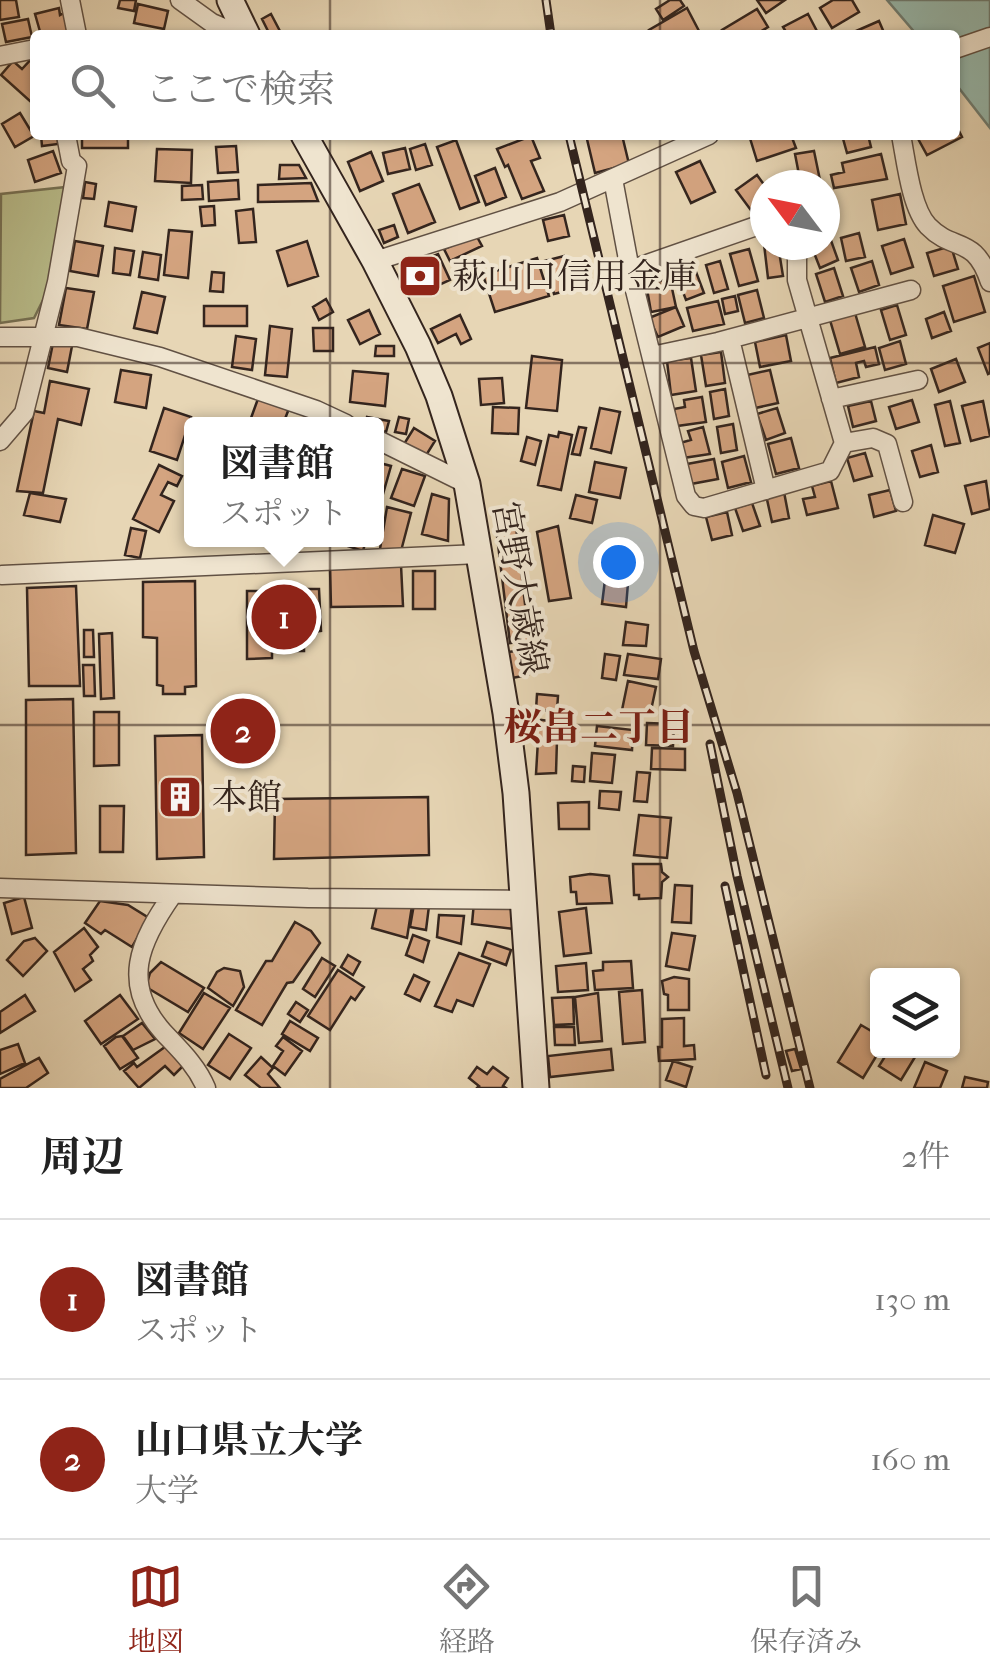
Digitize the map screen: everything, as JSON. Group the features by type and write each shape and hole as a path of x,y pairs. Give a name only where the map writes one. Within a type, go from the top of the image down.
{"main road":[{"path":"230,0 242,30"},
{"name":"宮野大歳線","path":"307,140 418,346 439,396 467,484 506,713 525,900 536,1088"}],"street":[{"path":"70,0 76,30"},
{"path":"180,0 212,23 231,30"},
{"path":"960,47 990,37"},
{"path":"0,56 30,50"},
{"path":"0,441 24,412 44,335 76,183 77,166 71,161 67,140"},
{"path":"375,261 560,202 698,140"},
{"path":"901,140 920,212 928,226 983,260 990,282"},
{"path":"613,178 630,270 686,496 694,506 704,508 830,471 844,444 796,280 797,260"},
{"path":"630,270 750,227"},
{"path":"652,356 911,290"},
{"path":"0,337 78,337 160,357 331,417"},
{"path":"730,338 766,490"},
{"path":"831,400 918,380"},
{"path":"844,444 873,438 887,444 903,502"},
{"path":"384,443 467,484"},
{"path":"2,575 479,554"},
{"path":"0,888 525,900"},
{"path":"173,894 154,920 140,953 137,983 142,1006 200,1073 206,1088"}],"green space":[{"path":"66,187 48,290 34,318 0,323 1,194"}],"water":[{"path":"887,0 990,0 990,128 960,89 960,30 913,30"}],"building":[{"path":"0,0 16,0 19,17 0,20"},
{"path":"120,0 136,0 134,11 118,8"},
{"path":"670,0 680,0 684,6 663,20 656,9"},
{"path":"757,0 785,0 766,13"},
{"path":"833,0 852,0 859,12 832,28 820,8"},
{"path":"138,4 168,11 164,29 134,23"},
{"path":"59,8 69,30 40,30 35,14"},
{"path":"687,8 698,30 649,30"},
{"path":"757,9 768,27 763,30 722,30"},
{"path":"271,14 279,30 268,30 262,19"},
{"path":"808,14 816,30 785,30 783,27"},
{"path":"28,19 30,37 6,42 2,24"},
{"path":"879,21 883,30 858,30"},
{"path":"30,60 30,101 1,75 13,61 22,69"},
{"path":"20,113 30,129 30,138 15,147 2,124"},
{"path":"41,140 58,140 58,144 42,146"},
{"path":"82,140 128,140 128,148 82,148"},
{"path":"456,140 479,202 460,209 437,147"},
{"path":"533,140 540,158 531,161 544,191 522,199 497,149"},
{"path":"587,140 623,140 629,164 595,173"},
{"path":"751,140 793,140 796,148 757,161"},
{"path":"843,140 869,140 871,147 847,153"},
{"path":"919,140 956,140 927,155"},
{"path":"425,144 432,165 416,170 410,149"},
{"path":"236,146 238,172 218,173 216,147"},
{"path":"405,148 410,169 388,174 383,153"},
{"path":"157,149 192,150 191,183 155,181"},
{"path":"53,151 61,173 35,182 28,160"},
{"path":"814,151 818,170 798,170 795,154"},
{"path":"371,152 383,181 360,191 348,162"},
{"path":"881,154 887,179 840,187 842,163"},
{"path":"700,161 715,192 691,203 676,172"},
{"path":"280,165 299,165 306,178 279,179"},
{"path":"495,168 506,197 486,205 475,176"},
{"path":"238,180 239,199 209,201 208,182"},
{"path":"750,180 750,209 736,190"},
{"path":"85,182 96,184 94,199 83,198"},
{"path":"311,183 318,201 258,202 258,185"},
{"path":"419,184 435,222 408,233 393,194"},
{"path":"202,185 203,199 182,200 182,186"},
{"path":"900,194 906,224 878,230 872,200"},
{"path":"109,202 136,207 132,231 105,226"},
{"path":"214,206 215,225 202,226 200,207"},
{"path":"253,209 256,242 239,243 236,211"},
{"path":"564,215 569,236 548,241 543,220"},
{"path":"394,225 398,237 384,243 379,230"},
{"path":"169,230 192,232 188,278 164,275"},
{"path":"859,233 865,257 846,261 841,238"},
{"path":"476,235 482,246 450,261 444,249"},
{"path":"904,239 913,267 891,274 882,246"},
{"path":"75,241 103,246 98,276 70,271"},
{"path":"307,241 318,276 288,286 277,251"},
{"path":"951,246 958,269 934,276 927,253"},
{"path":"115,248 134,251 130,275 113,273"},
{"path":"749,249 758,281 739,286 730,254"},
{"path":"143,252 161,255 158,280 139,277"},
{"path":"438,254 450,280 419,294 407,267"},
{"path":"564,256 573,289 554,294 545,261"},
{"path":"537,258 549,296 495,312 483,275"},
{"path":"766,260 780,260 783,276 768,278"},
{"path":"817,260 838,260 820,268"},
{"path":"720,261 728,289 714,293 706,265"},
{"path":"872,261 879,285 859,292 851,268"},
{"path":"693,264 704,293 686,300 675,271"},
{"path":"834,268 843,296 825,302 816,274"},
{"path":"212,272 224,273 223,292 210,291"},
{"path":"974,276 985,312 954,322 943,286"},
{"path":"670,279 676,307 651,312 646,283"},
{"path":"66,288 94,292 87,329 59,325"},
{"path":"757,290 764,318 745,323 738,295"},
{"path":"142,292 165,297 157,333 134,328"},
{"path":"735,296 738,311 725,314 722,299"},
{"path":"326,299 333,312 319,320 313,307"},
{"path":"718,301 724,324 693,331 687,308"},
{"path":"897,305 906,335 890,340 881,310"},
{"path":"204,306 247,306 247,326 204,326"},
{"path":"676,307 684,326 658,337 649,318"},
{"path":"369,310 380,334 360,344 348,320"},
{"path":"944,312 951,331 932,338 926,319"},
{"path":"855,313 865,347 840,354 830,320"},
{"path":"460,315 471,339 461,344 456,334 438,343 431,329"},
{"path":"270,326 292,329 287,377 265,375"},
{"path":"313,328 333,328 333,351 314,351"},
{"path":"786,335 791,361 760,367 755,342"},
{"path":"236,336 256,339 252,370 232,367"},
{"path":"900,341 906,364 885,370 879,348"},
{"path":"53,343 72,346 67,372 48,368"},
{"path":"990,343 990,373 988,374 978,348"},
{"path":"376,346 394,346 394,356 375,356"},
{"path":"875,347 879,364 866,367 864,361 856,363 859,377 836,383 830,358"},
{"path":"721,352 725,383 706,386 701,355"},
{"path":"532,356 562,360 557,411 526,408"},
{"path":"691,358 696,391 671,395 667,361"},
{"path":"956,359 965,382 939,392 931,369"},
{"path":"121,370 151,375 146,408 115,402"},
{"path":"770,370 778,403 751,409 743,376"},
{"path":"353,371 388,374 385,406 350,402"},
{"path":"502,378 504,403 481,405 479,379"},
{"path":"50,381 89,389 81,425 58,419 43,493 17,491 34,411 44,413"},
{"path":"725,389 729,416 714,419 710,392"},
{"path":"259,396 290,406 286,417 251,417"},
{"path":"702,397 706,422 677,426 674,409 685,407 684,400"},
{"path":"912,400 919,422 896,429 889,407"},
{"path":"871,401 876,421 853,427 848,406"},
{"path":"950,401 960,443 945,446 935,405"},
{"path":"983,401 990,436 971,441 962,406"},
{"path":"493,407 519,408 518,434 492,433"},
{"path":"164,408 191,417 184,417 184,438 177,460 150,451"},
{"path":"600,408 620,412 611,453 591,448"},
{"path":"777,408 785,433 766,440 757,414"},
{"path":"399,417 409,419 406,434 395,432"},
{"path":"733,424 737,450 721,453 717,427"},
{"path":"579,427 586,428 580,455 572,454"},
{"path":"703,427 710,454 683,458 680,443 691,440 688,431"},
{"path":"414,428 435,441 425,457 404,444"},
{"path":"559,432 572,435 561,490 538,485 549,435 558,437"},
{"path":"527,437 541,441 535,465 521,461"},
{"path":"791,438 799,468 776,474 768,444"},
{"path":"931,445 938,472 920,477 912,451"},
{"path":"865,453 872,476 854,481 847,458"},
{"path":"744,456 751,482 728,488 722,462"},
{"path":"714,459 718,479 691,484 687,464"},
{"path":"595,462 626,468 620,498 589,492"},
{"path":"384,464 391,466 384,490"},
{"path":"159,465 182,476 177,486 168,482 161,495 174,501 159,532 133,519"},
{"path":"402,469 425,476 414,506 391,498"},
{"path":"831,481 838,508 807,515 803,499 815,497 812,486"},
{"path":"986,481 990,509 972,514 965,486"},
{"path":"890,490 896,511 874,517 869,495"},
{"path":"784,492 789,518 772,522 766,495"},
{"path":"30,493 66,499 60,522 24,515"},
{"path":"432,494 449,499 448,541 422,534"},
{"path":"576,495 597,500 592,523 570,518"},
{"path":"752,503 760,526 743,531 735,508"},
{"path":"387,507 411,513 401,551 380,549 384,547"},
{"path":"514,509 525,604 530,603 536,640 510,643 494,511"},
{"path":"727,512 732,535 712,540 706,517"},
{"path":"933,515 964,524 955,553 925,545"},
{"path":"558,526 571,598 549,601 537,532"},
{"path":"131,528 146,531 140,558 125,555"},
{"path":"401,565 403,606 331,607 330,568"},
{"path":"413,571 435,571 435,609 413,609"},
{"path":"605,580 628,583 626,607 602,604"},
{"path":"195,581 196,686 185,687 185,694 163,694 163,686 157,685 157,638 143,637 143,582"},
{"path":"76,586 80,686 29,686 27,588"},
{"path":"283,589 319,589 321,631 304,633 304,651 280,651 279,643 272,643 272,658 247,659 247,591 271,591 272,603 283,603"},
{"path":"626,622 648,625 646,646 623,645"},
{"path":"84,630 93,630 94,657 84,657"},
{"path":"112,633 114,698 101,699 99,634"},
{"path":"524,650 528,675 512,678 508,652"},
{"path":"605,654 620,656 616,680 602,678"},
{"path":"628,654 661,659 658,679 624,675"},
{"path":"83,665 94,665 95,696 84,696"},
{"path":"628,681 656,687 650,715 622,710"},
{"path":"537,694 558,696 557,711 536,710"},
{"path":"73,699 76,853 26,855 26,700"},
{"path":"94,712 119,712 119,765 94,766"},
{"path":"534,719 566,723 563,740 557,740 556,773 536,774 538,740 532,739"},
{"path":"647,723 674,724 673,746 646,745"},
{"path":"597,726 633,730 632,750 595,746"},
{"name":"本館","path":"202,735 204,857 157,859 155,736"},
{"path":"652,748 685,749 685,770 651,769"},
{"path":"592,753 615,755 612,783 590,781"},
{"path":"573,766 585,767 584,782 572,781"},
{"path":"637,772 650,773 647,802 634,801"},
{"path":"600,791 621,792 619,810 599,808"},
{"path":"428,797 429,855 274,859 275,799"},
{"path":"589,802 589,829 559,829 558,803"},
{"path":"100,806 124,806 123,852 100,852"},
{"path":"639,815 671,818 667,858 634,855"},
{"path":"633,864 661,864 668,877 662,882 661,898 639,899 639,895 634,895"},
{"path":"609,876 612,903 577,904 570,877"},
{"path":"675,885 692,886 691,923 672,922"},
{"path":"24,897 32,928 12,934 4,903"},
{"path":"100,901 128,905 149,918 132,947 85,923"},
{"path":"378,901 412,906 407,938 372,928"},
{"path":"474,902 512,906 514,929 472,924"},
{"path":"414,904 429,906 426,930 410,927"},
{"path":"586,908 591,953 564,956 559,912"},
{"path":"439,915 464,916 461,944 437,937"},
{"path":"295,922 311,931 320,943 293,982 287,983 262,1025 236,1010"},
{"path":"84,928 98,947 90,955 93,961 83,969 91,980 75,991 54,952"},
{"path":"672,933 695,936 689,970 666,966"},
{"path":"413,935 429,941 423,962 406,955"},
{"path":"35,938 47,951 23,976 7,960 24,941"},
{"path":"487,942 511,950 506,965 482,956"},
{"path":"459,953 490,964 473,1006 457,1000 452,1012 435,1006"},
{"path":"348,955 360,962 353,975 341,967"},
{"path":"322,958 335,966 315,997 303,989"},
{"path":"631,961 633,988 595,990 593,971 603,970 603,962"},
{"path":"161,962 204,988 188,1012 146,987 150,973"},
{"path":"586,963 588,990 558,992 556,966"},
{"path":"224,968 240,971 244,987 233,1006 208,988"},
{"path":"338,970 364,987 355,1000 351,997 330,1030 308,1016"},
{"path":"414,975 429,982 420,1001 405,994"},
{"path":"674,977 689,979 689,1010 668,1010 668,995 664,994 662,981"},
{"path":"642,990 645,1042 623,1044 619,992"},
{"path":"204,993 230,1008 203,1049 179,1033"},
{"path":"598,993 602,1041 579,1043 575,997"},
{"path":"25,995 35,1011 0,1033 0,1012"},
{"path":"120,995 138,1019 101,1044 85,1021"},
{"path":"573,997 574,1024 554,1025 552,998"},
{"path":"296,1002 308,1010 300,1022 288,1014"},
{"path":"684,1018 684,1046 694,1045 695,1059 659,1061 662,1019"},
{"path":"290,1021 318,1038 310,1051 282,1034"},
{"path":"142,1023 155,1039 133,1050 123,1036"},
{"path":"861,1025 870,1030 870,1058 875,1058 863,1078 838,1062"},
{"path":"554,1027 574,1027 575,1045 555,1045"},
{"path":"229,1034 251,1048 230,1079 208,1065"},
{"path":"122,1036 138,1058 120,1069 104,1046"},
{"path":"283,1037 302,1051 285,1075 273,1066 283,1051 276,1046"},
{"path":"18,1044 25,1063 0,1074 0,1050"},
{"path":"169,1044 183,1066 174,1075 165,1066 139,1088 124,1071 134,1063 137,1067"},
{"path":"611,1049 613,1070 550,1077 548,1056"},
{"path":"795,1049 801,1069 792,1071 786,1051"},
{"path":"261,1057 273,1068 268,1074 280,1088 261,1088 245,1075"},
{"path":"39,1058 48,1073 26,1088 0,1088 0,1079"},
{"path":"884,1058 914,1058 901,1080 879,1066"},
{"path":"673,1061 692,1067 686,1087 666,1080"},
{"path":"925,1062 947,1071 940,1088 914,1088"},
{"path":"477,1067 487,1074 493,1067 508,1078 503,1086 506,1088 477,1088 469,1078"},
{"path":"965,1077 988,1082 987,1088 962,1088"}],"railway":[{"path":"546,0 550,30"},
{"path":"570,140 694,651 737,793 810,1088"},
{"path":"710,744 788,1088"},
{"path":"725,886 766,1075"}],"place":[{"name":"萩山口信用金庫","path":"420,276"},
{"name":"図書館","path":"284,617"},
{"name":"山口県立大学","path":"243,731"},
{"name":"本館","path":"180,797"}],"district":[{"name":"桜畠二丁目","path":"599,727"}]}
